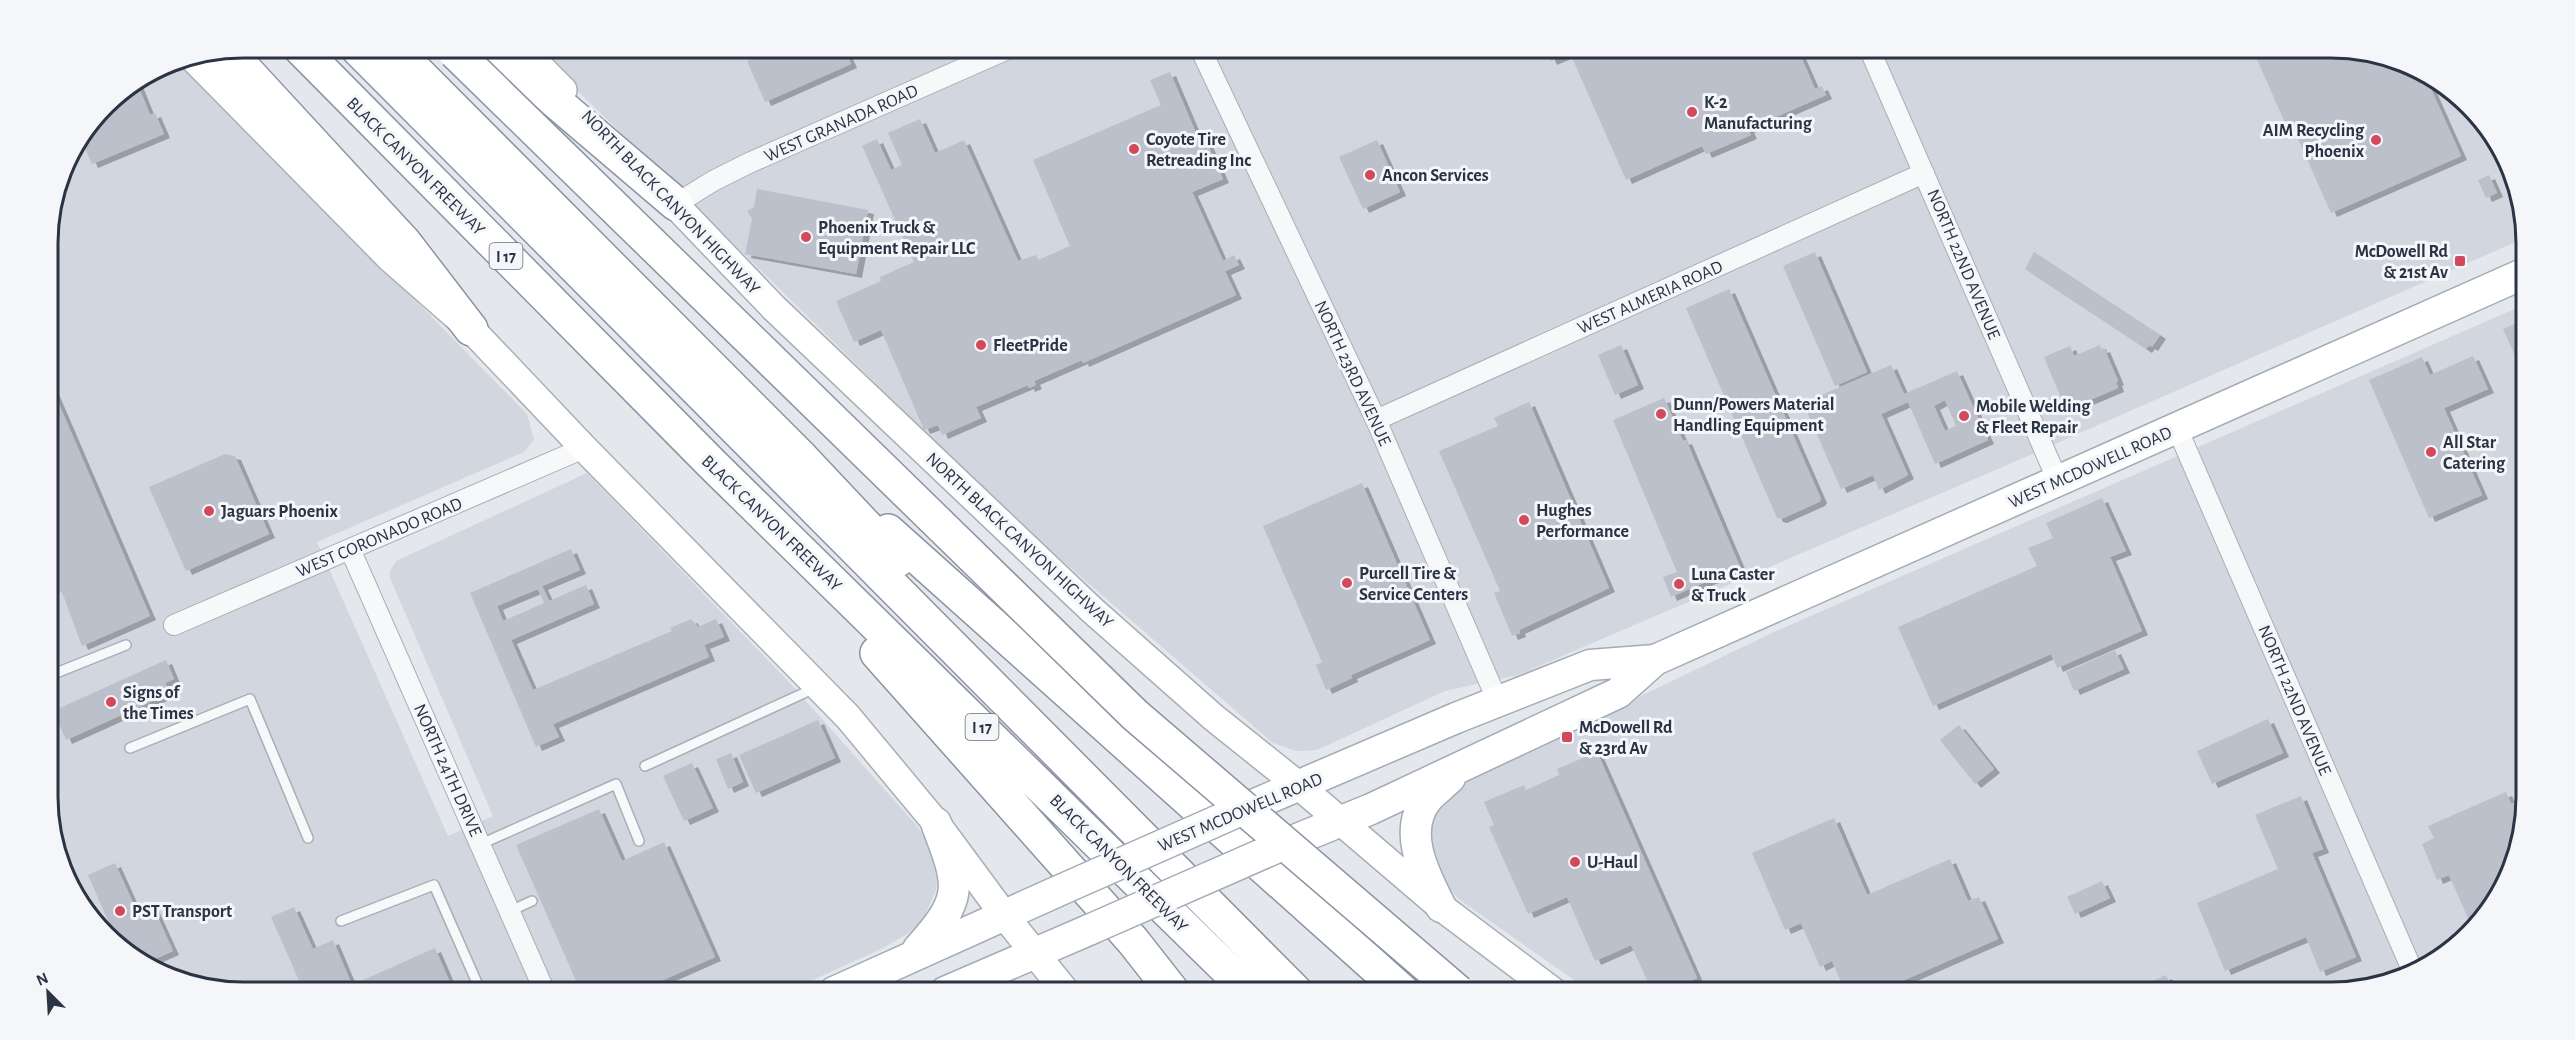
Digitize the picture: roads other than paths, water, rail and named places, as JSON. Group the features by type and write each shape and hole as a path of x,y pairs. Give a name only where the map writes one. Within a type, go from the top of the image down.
{"highway":[{"name":"BLACK CANYON FREEWAY","path":"310,58 712,464 1239,982"},
{"path":"367,58 1286,982"},
{"path":"403,58 802,458 962,627 1307,981"},
{"path":"461,58 1135,715 1446,981"},
{"path":"505,58 676,204"},
{"path":"235,59 405,243 471,328"},
{"path":"802,458 902,543 1391,981"},
{"path":"712,464 837,609 1118,923 1165,982"}],"main road":[{"name":"NORTH BLACK CANYON HIGHWAY","path":"531,58 676,204 774,308 1092,610 1213,717 1298,785 1442,907 1540,981"},
{"path":"199,64 390,258 471,328 584,448 848,717 936,823 1004,915 1057,982"},
{"name":"WEST MCDOWELL ROAD","path":"969,982 1285,844 1341,822 1618,693 1655,660 2516,277"},
{"name":"WEST MCDOWELL ROAD","path":"856,982 1298,785 1498,702 1590,665 1655,660"},
{"path":"1442,907 1419,859 1415,833 1416,823 1428,798 1462,766"},
{"path":"910,957 944,918 954,895 950,860 936,823"}],"street":[{"name":"WEST GRANADA ROAD","path":"676,204 713,181 749,163 987,58"},
{"name":"NORTH 23RD AVENUE","path":"1205,58 1376,420 1498,702"},
{"name":"NORTH 22ND AVENUE","path":"1873,58 2058,481"},
{"name":"WEST ALMERIA ROAD","path":"1376,420 1924,173"},
{"name":"NORTH 22ND AVENUE","path":"2176,428 2409,964"},
{"name":"WEST CORONADO ROAD","path":"174,625 584,448"},
{"name":"NORTH 24TH DRIVE","path":"350,549 541,982"}],"lane":[{"path":"58,672 126,645"},
{"path":"645,766 819,687"},
{"path":"130,748 250,699 308,838"},
{"path":"481,844 616,784 639,841"},
{"path":"341,921 435,885 477,982"},
{"path":"510,911 532,901"}],"place":[{"name":"K-2 Manufacturing","path":"1692,112"},
{"name":"AIM Recycling Phoenix","path":"2376,140"},
{"name":"Coyote Tire Retreading Inc","path":"1134,149"},
{"name":"Ancon Services","path":"1370,175"},
{"name":"Phoenix Truck & Equipment Repair LLC","path":"806,237"},
{"name":"McDowell Rd & 21st Av","path":"2460,261"},
{"name":"FleetPride","path":"981,345"},
{"name":"Dunn/Powers Material Handling Equipment","path":"1661,414"},
{"name":"Mobile Welding & Fleet Repair","path":"1964,416"},
{"name":"All Star Catering","path":"2431,452"},
{"name":"Jaguars Phoenix","path":"209,511"},
{"name":"Hughes Performance","path":"1524,520"},
{"name":"Purcell Tire & Service Centers","path":"1347,583"},
{"name":"Luna Caster & Truck","path":"1679,584"},
{"name":"Signs of the Times","path":"111,702"},
{"name":"McDowell Rd & 23rd Av","path":"1567,737"},
{"name":"U-Haul","path":"1575,862"},
{"name":"PST Transport","path":"120,911"}]}
